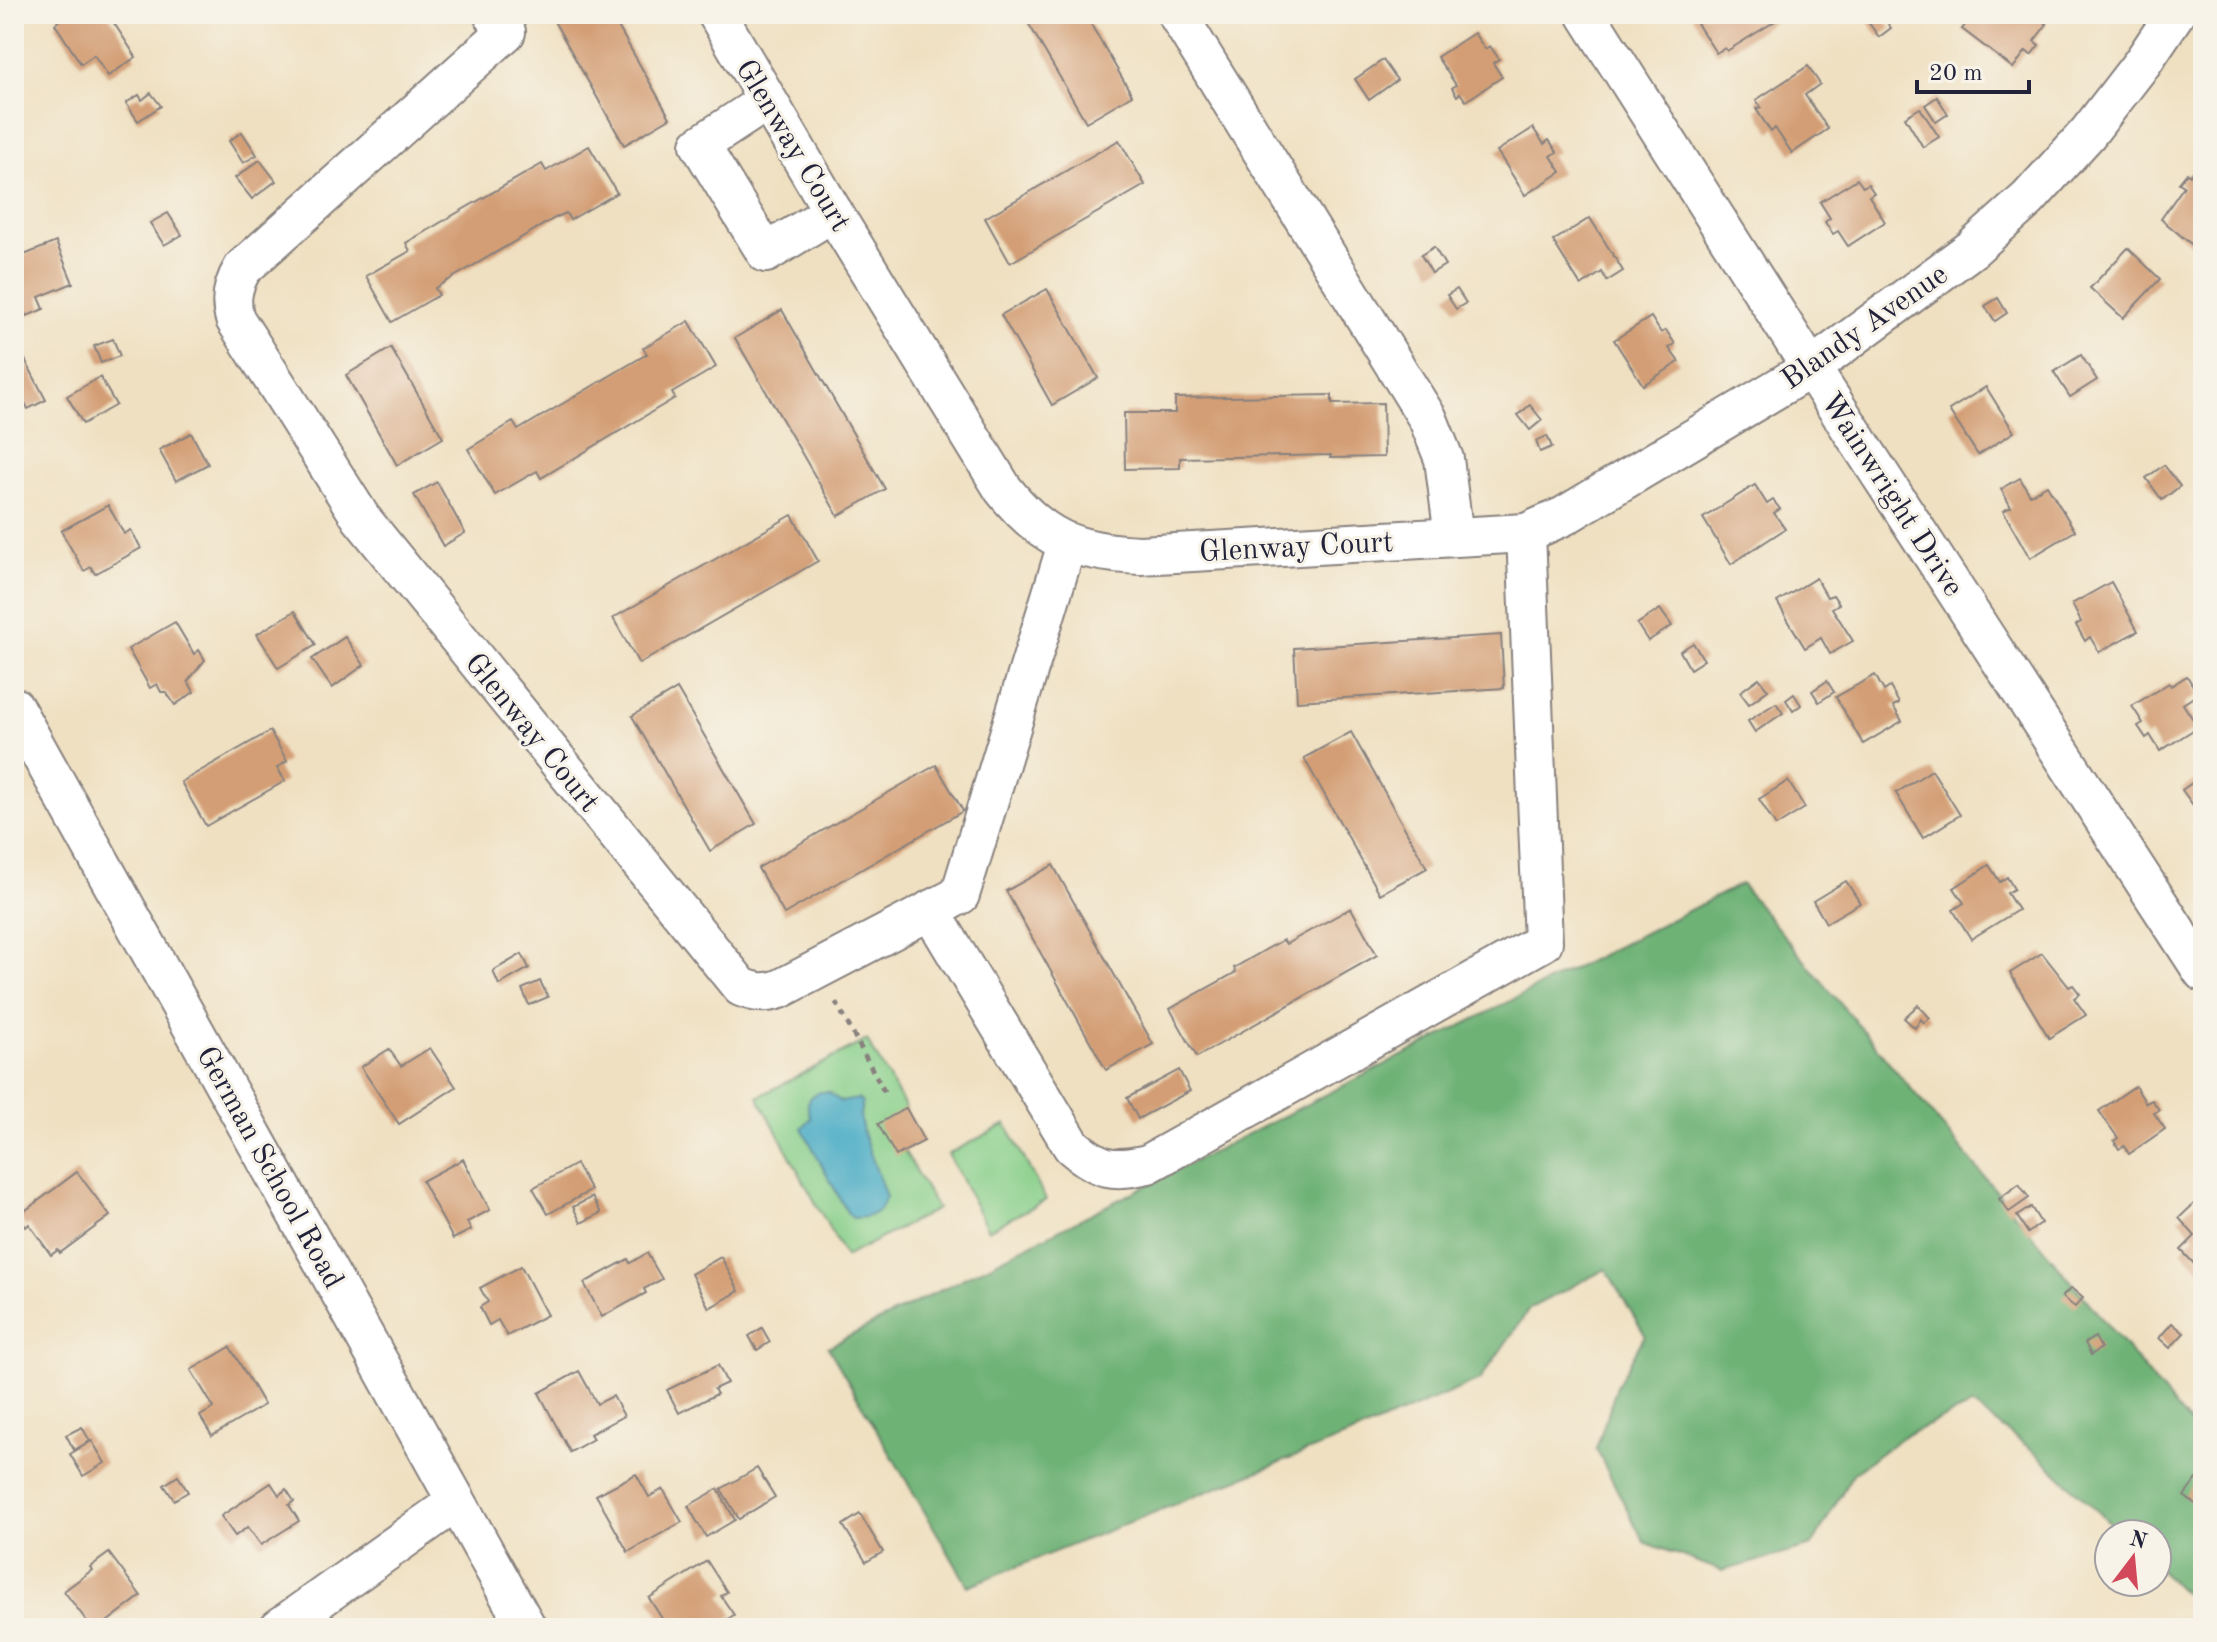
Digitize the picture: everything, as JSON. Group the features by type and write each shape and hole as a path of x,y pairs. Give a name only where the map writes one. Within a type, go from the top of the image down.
{"street":[{"name":"Glenway Court","path":"493,14 506,32 243,268 231,298 235,319 361,518 741,987 754,993 767,993 818,970 960,895 1067,544"},
{"name":"Glenway Court","path":"717,14 990,472 1020,511 1050,535 1067,544 1112,554 1140,555 1526,533"},
{"path":"1177,14 1428,419 1444,459 1454,537"},
{"name":"Wainwright Drive","path":"1586,14 1811,368 2203,972"},
{"name":"Blandy Avenue","path":"1526,533 1564,516 1811,368 1972,249 2028,199 2114,100 2175,14"},
{"path":"767,101 700,145 766,253 833,212"},
{"path":"930,910 1072,1146 1091,1162 1110,1169 1148,1164 1543,942 1526,533"},
{"name":"German School Road","path":"14,707 527,1628"},
{"path":"279,1628 456,1502"}],"path":[{"path":"818,970 886,1095"}],"green space":[{"path":"1741,884 2203,1440 2203,1619 2200,1608 2173,1582 2173,1518 2105,1518 2036,1453 1972,1405 1902,1437 1853,1473 1812,1546 1722,1571 1644,1542 1596,1449 1617,1386 1645,1335 1606,1269 1530,1308 1480,1380 1360,1431 968,1586 828,1347"},
{"path":"867,1040 906,1108 905,1152 937,1209 845,1257 758,1097"},
{"path":"1006,1124 1046,1200 988,1230 948,1154"}],"water":[{"path":"821,1092 828,1092 841,1102 858,1099 862,1102 860,1116 863,1133 886,1197 881,1207 869,1216 853,1218 848,1214 802,1128 811,1118 808,1109 810,1099"}],"building":[{"path":"57,14 108,14 136,57 108,76 94,55 81,64 55,24 60,20"},
{"path":"550,14 611,14 670,118 624,145"},
{"path":"1023,14 1085,14 1132,95 1086,122"},
{"path":"1691,14 1773,14 1777,20 1727,51 1725,48 1716,53"},
{"path":"1881,14 1891,28 1879,37 1866,19"},
{"path":"1974,14 2033,14 2047,24 2034,41 2039,45 2031,55 2026,51 2013,68 1962,29"},
{"path":"1474,33 1485,49 1490,46 1499,59 1493,63 1502,77 1466,101 1460,93 1457,96 1452,88 1456,85 1437,57"},
{"path":"1383,60 1397,80 1369,100 1355,79"},
{"path":"1808,66 1820,84 1805,95 1828,129 1792,153 1775,128 1771,132 1756,109 1761,107 1756,100"},
{"path":"151,93 161,106 138,121 126,103 139,95 142,100"},
{"path":"1937,97 1948,114 1936,122 1925,105"},
{"path":"1920,108 1939,137 1923,147 1905,117"},
{"path":"1533,128 1544,144 1549,140 1557,152 1551,156 1561,172 1525,195 1497,151"},
{"path":"242,132 257,155 243,163 229,141"},
{"path":"1119,140 1145,185 1010,263 985,218"},
{"path":"589,146 617,193 570,220 566,213 555,218 435,288 439,295 392,322 366,276 410,251 406,243 450,217 542,164 546,171"},
{"path":"260,160 276,181 252,199 235,178"},
{"path":"2203,160 2203,230 2191,244 2161,219 2184,186 2179,183"},
{"path":"1857,179 1863,187 1868,184 1874,193 1869,196 1885,222 1848,246 1838,231 1833,234 1825,222 1830,218 1820,202"},
{"path":"168,213 182,235 164,245 150,223"},
{"path":"1590,218 1623,271 1607,281 1602,272 1581,286 1553,241"},
{"path":"56,242 73,283 39,297 44,309 27,316 14,285 14,259"},
{"path":"1434,247 1445,265 1432,273 1421,255"},
{"path":"2128,248 2160,279 2123,318 2090,288"},
{"path":"1047,289 1098,378 1052,405 1001,315"},
{"path":"1457,289 1466,303 1456,309 1447,295"},
{"path":"1998,298 2007,313 1995,321 1985,306"},
{"path":"782,310 885,489 838,516 735,338"},
{"path":"1651,317 1661,333 1666,330 1675,344 1669,348 1679,362 1643,385 1614,340"},
{"path":"689,321 716,367 672,393 675,398 541,478 537,471 495,495 468,449 513,422 518,430 647,354 643,348"},
{"path":"113,339 120,356 101,363 94,346"},
{"path":"17,344 46,400 28,409 19,391 14,393 14,345"},
{"path":"391,348 443,438 397,465 346,375"},
{"path":"2081,355 2097,380 2070,397 2054,372"},
{"path":"100,377 116,405 83,424 67,396"},
{"path":"1986,387 2014,432 1978,455 1949,410"},
{"path":"1332,395 1332,404 1383,403 1384,457 1180,458 1180,468 1125,469 1124,413 1175,413 1175,398"},
{"path":"1530,405 1542,420 1530,430 1518,415"},
{"path":"191,433 208,464 176,481 159,450"},
{"path":"1547,436 1552,447 1540,452 1536,441"},
{"path":"2164,465 2180,486 2162,500 2146,478"},
{"path":"2020,478 2030,495 2047,485 2075,531 2030,558 2003,511 2011,507 2001,489"},
{"path":"437,482 465,533 443,546 414,495"},
{"path":"1755,485 1767,504 1773,500 1780,509 1774,513 1785,529 1731,564 1703,518"},
{"path":"108,505 124,534 131,530 141,548 95,574 91,567 84,571 61,531"},
{"path":"792,515 818,561 639,664 613,618"},
{"path":"1816,578 1827,597 1833,595 1839,604 1832,608 1853,641 1830,654 1821,638 1805,648 1777,602"},
{"path":"2111,582 2138,631 2099,652 2090,637 2085,641 2076,625 2081,622 2072,604"},
{"path":"1660,609 1672,626 1648,641 1637,624"},
{"path":"295,611 316,645 278,668 257,634"},
{"path":"175,622 194,654 199,650 205,660 188,681 194,692 175,705 157,684 150,688 128,649"},
{"path":"1501,635 1504,688 1297,701 1294,648"},
{"path":"345,637 364,665 332,688 312,659"},
{"path":"1693,643 1704,660 1690,669 1680,651"},
{"path":"1875,675 1884,691 1890,687 1899,703 1893,706 1902,721 1863,744 1836,697"},
{"path":"2187,676 2198,694 2183,704 2198,727 2160,751 2150,735 2146,738 2138,726 2143,723 2132,706 2169,683 2171,686"},
{"path":"1759,678 1768,690 1749,704 1740,692"},
{"path":"1827,681 1834,692 1819,702 1812,691"},
{"path":"677,689 756,824 710,851 632,716"},
{"path":"1794,694 1801,705 1793,711 1786,700"},
{"path":"1776,703 1783,713 1755,732 1748,721"},
{"path":"270,731 287,761 277,768 285,781 206,826 181,782"},
{"path":"1351,732 1427,868 1380,894 1304,758"},
{"path":"936,765 963,811 784,914 758,868"},
{"path":"1932,770 1960,815 1923,838 1896,793"},
{"path":"2203,775 2203,819 2182,790"},
{"path":"1788,781 1805,808 1776,826 1759,799"},
{"path":"1053,865 1153,1044 1106,1070 1006,891"},
{"path":"1989,865 2000,882 2007,877 2014,889 2007,893 2018,910 1971,939 1953,910 1964,903 1954,888"},
{"path":"1846,881 1860,903 1826,923 1813,901"},
{"path":"1351,908 1377,955 1197,1057 1170,1009 1236,972 1234,968 1265,950 1283,940 1286,944"},
{"path":"2042,953 2069,987 2073,985 2080,994 2074,998 2086,1015 2049,1038 2010,973"},
{"path":"522,954 529,968 499,985 493,971"},
{"path":"540,981 548,997 529,1005 522,989"},
{"path":"1918,1005 1930,1018 1924,1023 1921,1019 1915,1028 1904,1018"},
{"path":"430,1048 456,1087 399,1124 361,1067 389,1049 401,1066"},
{"path":"1179,1070 1190,1091 1138,1119 1127,1098"},
{"path":"2135,1086 2146,1103 2152,1100 2159,1110 2154,1113 2165,1129 2129,1154 2124,1146 2119,1149 2114,1141 2118,1138 2099,1111"},
{"path":"906,1108 924,1141 896,1156 878,1124"},
{"path":"463,1159 490,1210 467,1222 471,1230 453,1239 422,1181"},
{"path":"576,1164 591,1190 548,1214 533,1188"},
{"path":"77,1172 110,1216 60,1253 58,1250 51,1255 29,1224 26,1227 18,1216"},
{"path":"2019,1184 2029,1198 2009,1212 1999,1199"},
{"path":"2203,1195 2203,1267 2200,1270 2181,1250 2195,1236 2179,1218"},
{"path":"592,1197 601,1213 581,1223 573,1207"},
{"path":"2031,1207 2041,1223 2028,1233 2017,1216"},
{"path":"647,1253 662,1279 644,1289 646,1293 602,1317 584,1283 628,1259 630,1263"},
{"path":"721,1257 739,1291 709,1308 691,1274"},
{"path":"521,1266 547,1315 507,1336 498,1320 489,1325 480,1307 488,1302 480,1288"},
{"path":"2071,1288 2083,1298 2075,1307 2062,1297"},
{"path":"2172,1323 2184,1333 2170,1348 2159,1338"},
{"path":"762,1328 770,1342 757,1350 749,1336"},
{"path":"2095,1337 2101,1348 2091,1355 2085,1343"},
{"path":"230,1347 264,1405 212,1436 200,1416 214,1408 191,1370"},
{"path":"718,1365 727,1383 714,1389 717,1394 679,1413 667,1390"},
{"path":"579,1371 597,1404 613,1396 624,1416 590,1434 593,1439 570,1452 539,1393"},
{"path":"82,1427 90,1441 74,1450 66,1435"},
{"path":"92,1441 105,1463 83,1476 70,1454"},
{"path":"757,1468 775,1497 739,1519 721,1489"},
{"path":"636,1474 649,1497 663,1489 682,1522 628,1552 596,1495"},
{"path":"178,1476 188,1492 174,1500 164,1485"},
{"path":"2197,1479 2203,1483 2203,1500 2198,1506 2184,1496"},
{"path":"271,1483 279,1495 286,1489 294,1501 289,1505 299,1521 261,1545 248,1527 235,1536 221,1516"},
{"path":"718,1489 735,1520 706,1537 688,1506"},
{"path":"860,1514 883,1552 866,1562 843,1525"},
{"path":"109,1553 141,1596 99,1628 92,1628 64,1591"},
{"path":"707,1561 727,1592 721,1596 734,1615 713,1628 668,1628 649,1598"}]}
